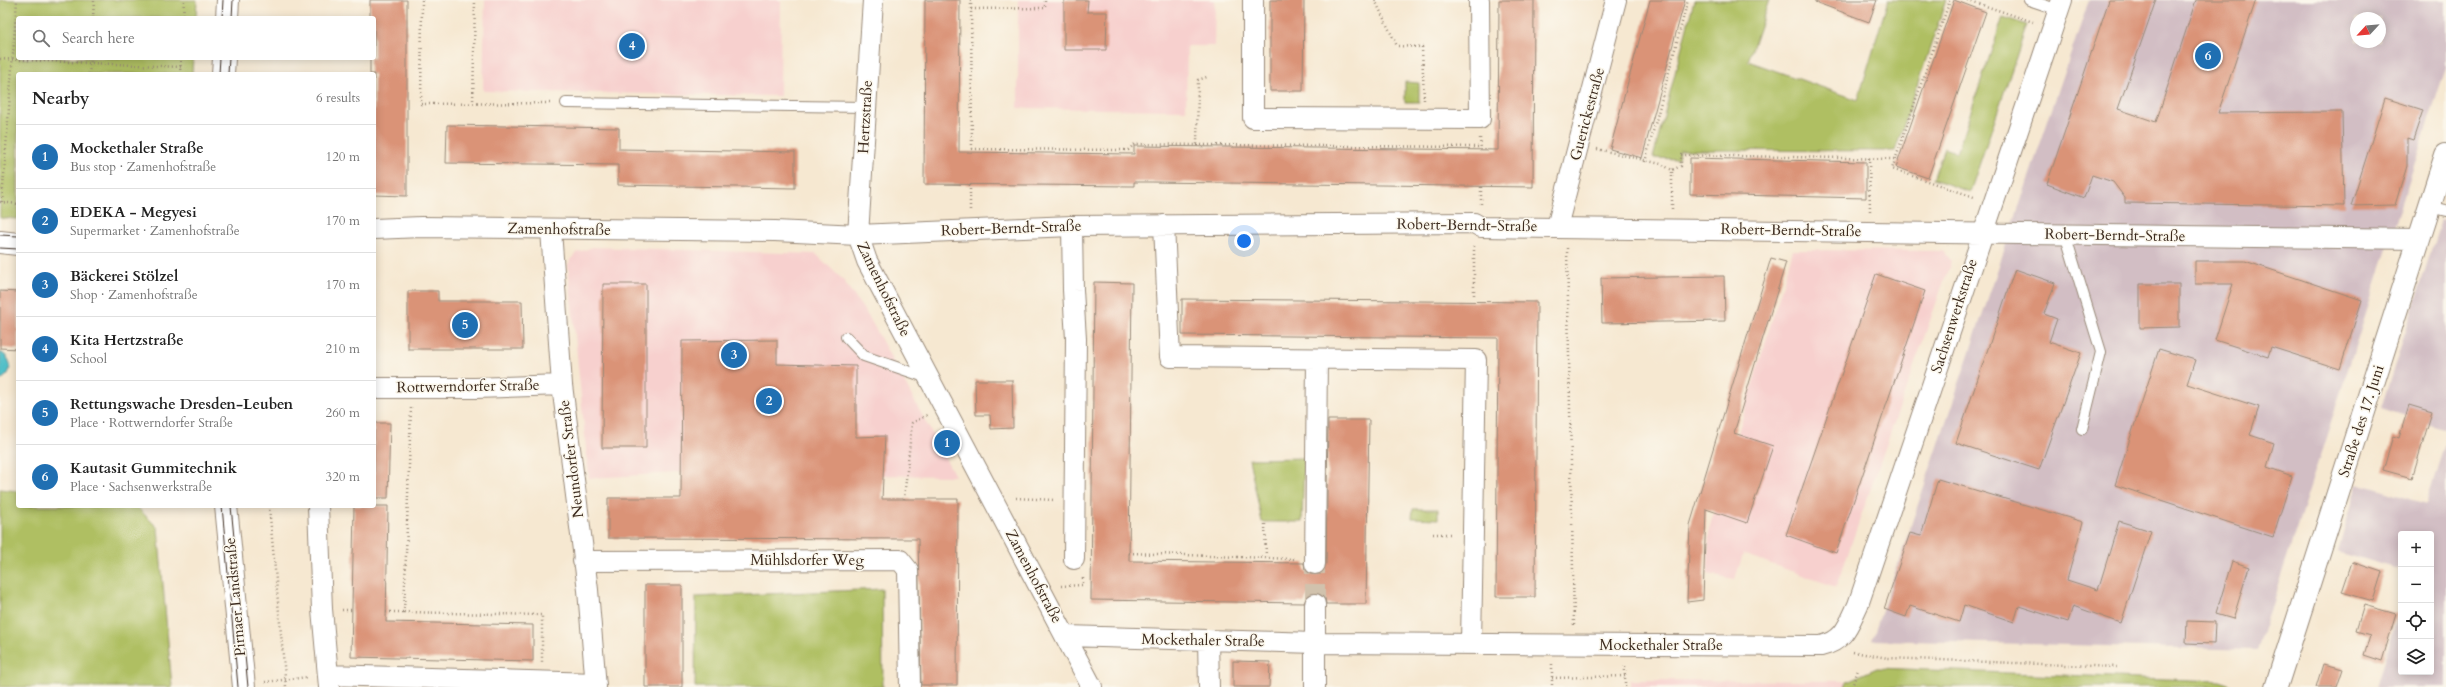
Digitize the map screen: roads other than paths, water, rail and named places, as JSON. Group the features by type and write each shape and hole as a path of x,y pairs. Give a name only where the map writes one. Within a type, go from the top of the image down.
{"street":[{"path":"227,16 228,0"},
{"name":"Hertzstraße","path":"858,235 873,0"},
{"path":"1253,0 1253,118 1480,119 1479,0"},
{"name":"Guerickestraße","path":"1562,227 1579,144 1616,0"},
{"name":"Sachsenwerkstraße","path":"1845,632 1858,606 1983,232 2061,5"},
{"path":"223,72 224,60"},
{"name":"Straße des 17. Juni","path":"2276,687 2418,239 2437,209 2446,155"},
{"name":"Robert-Berndt-Straße","path":"858,235 1072,226 1474,223 1481,227 1983,232 2418,239"},
{"path":"1164,225 1170,357 1476,360 1472,644"},
{"path":"1072,226 1073,290 1076,339 1074,559"},
{"name":"Zamenhofstraße","path":"376,229 421,227 551,230 775,231 858,235 867,261 1092,687"},
{"name":"Neundorfer Straße","path":"551,230 562,385 596,685"},
{"path":"0,242 16,244"},
{"path":"1315,561 1317,359"},
{"name":"Rottwerndorfer Straße","path":"376,388 475,388 562,385"},
{"name":"Pirnaer Landstraße","path":"226,508 244,687"},
{"path":"318,508 329,681 464,683 542,681 596,685"},
{"name":"Mühlsdorfer Weg","path":"583,561 900,560 908,570 910,687"},
{"path":"1315,604 1315,687"},
{"name":"Mockethaler Straße","path":"1066,636 1316,643 1821,646 1834,643 1845,632"},
{"path":"1208,640 1209,687"}],"lane":[{"path":"2029,0 2061,5"},
{"path":"566,103 865,107"},
{"path":"2065,234 2102,352 2082,429"},
{"path":"846,337 864,356 928,378"}],"water":[{"path":"0,352 7,358 10,370 5,377 0,380"}],"tunnel":[{"path":"1315,564 1315,604"}],"tram line":[{"path":"222,16 223,0"},
{"path":"232,16 233,0"},
{"path":"219,72 220,60"},
{"path":"228,72 229,60"},
{"path":"0,235 16,236"},
{"path":"0,248 16,249"},
{"path":"222,508 238,687"},
{"path":"231,508 248,687"}],"place":[{"name":"Kita Hertzstraße","path":"632,46"},
{"name":"Kautasit Gummitechnik","path":"2208,56"},
{"name":"Rettungswache Dresden-Leuben","path":"465,325"},
{"name":"Bäckerei Stölzel","path":"734,355"},
{"name":"EDEKA - Megyesi","path":"769,401"},
{"name":"Mockethaler Straße","path":"947,443"}]}
